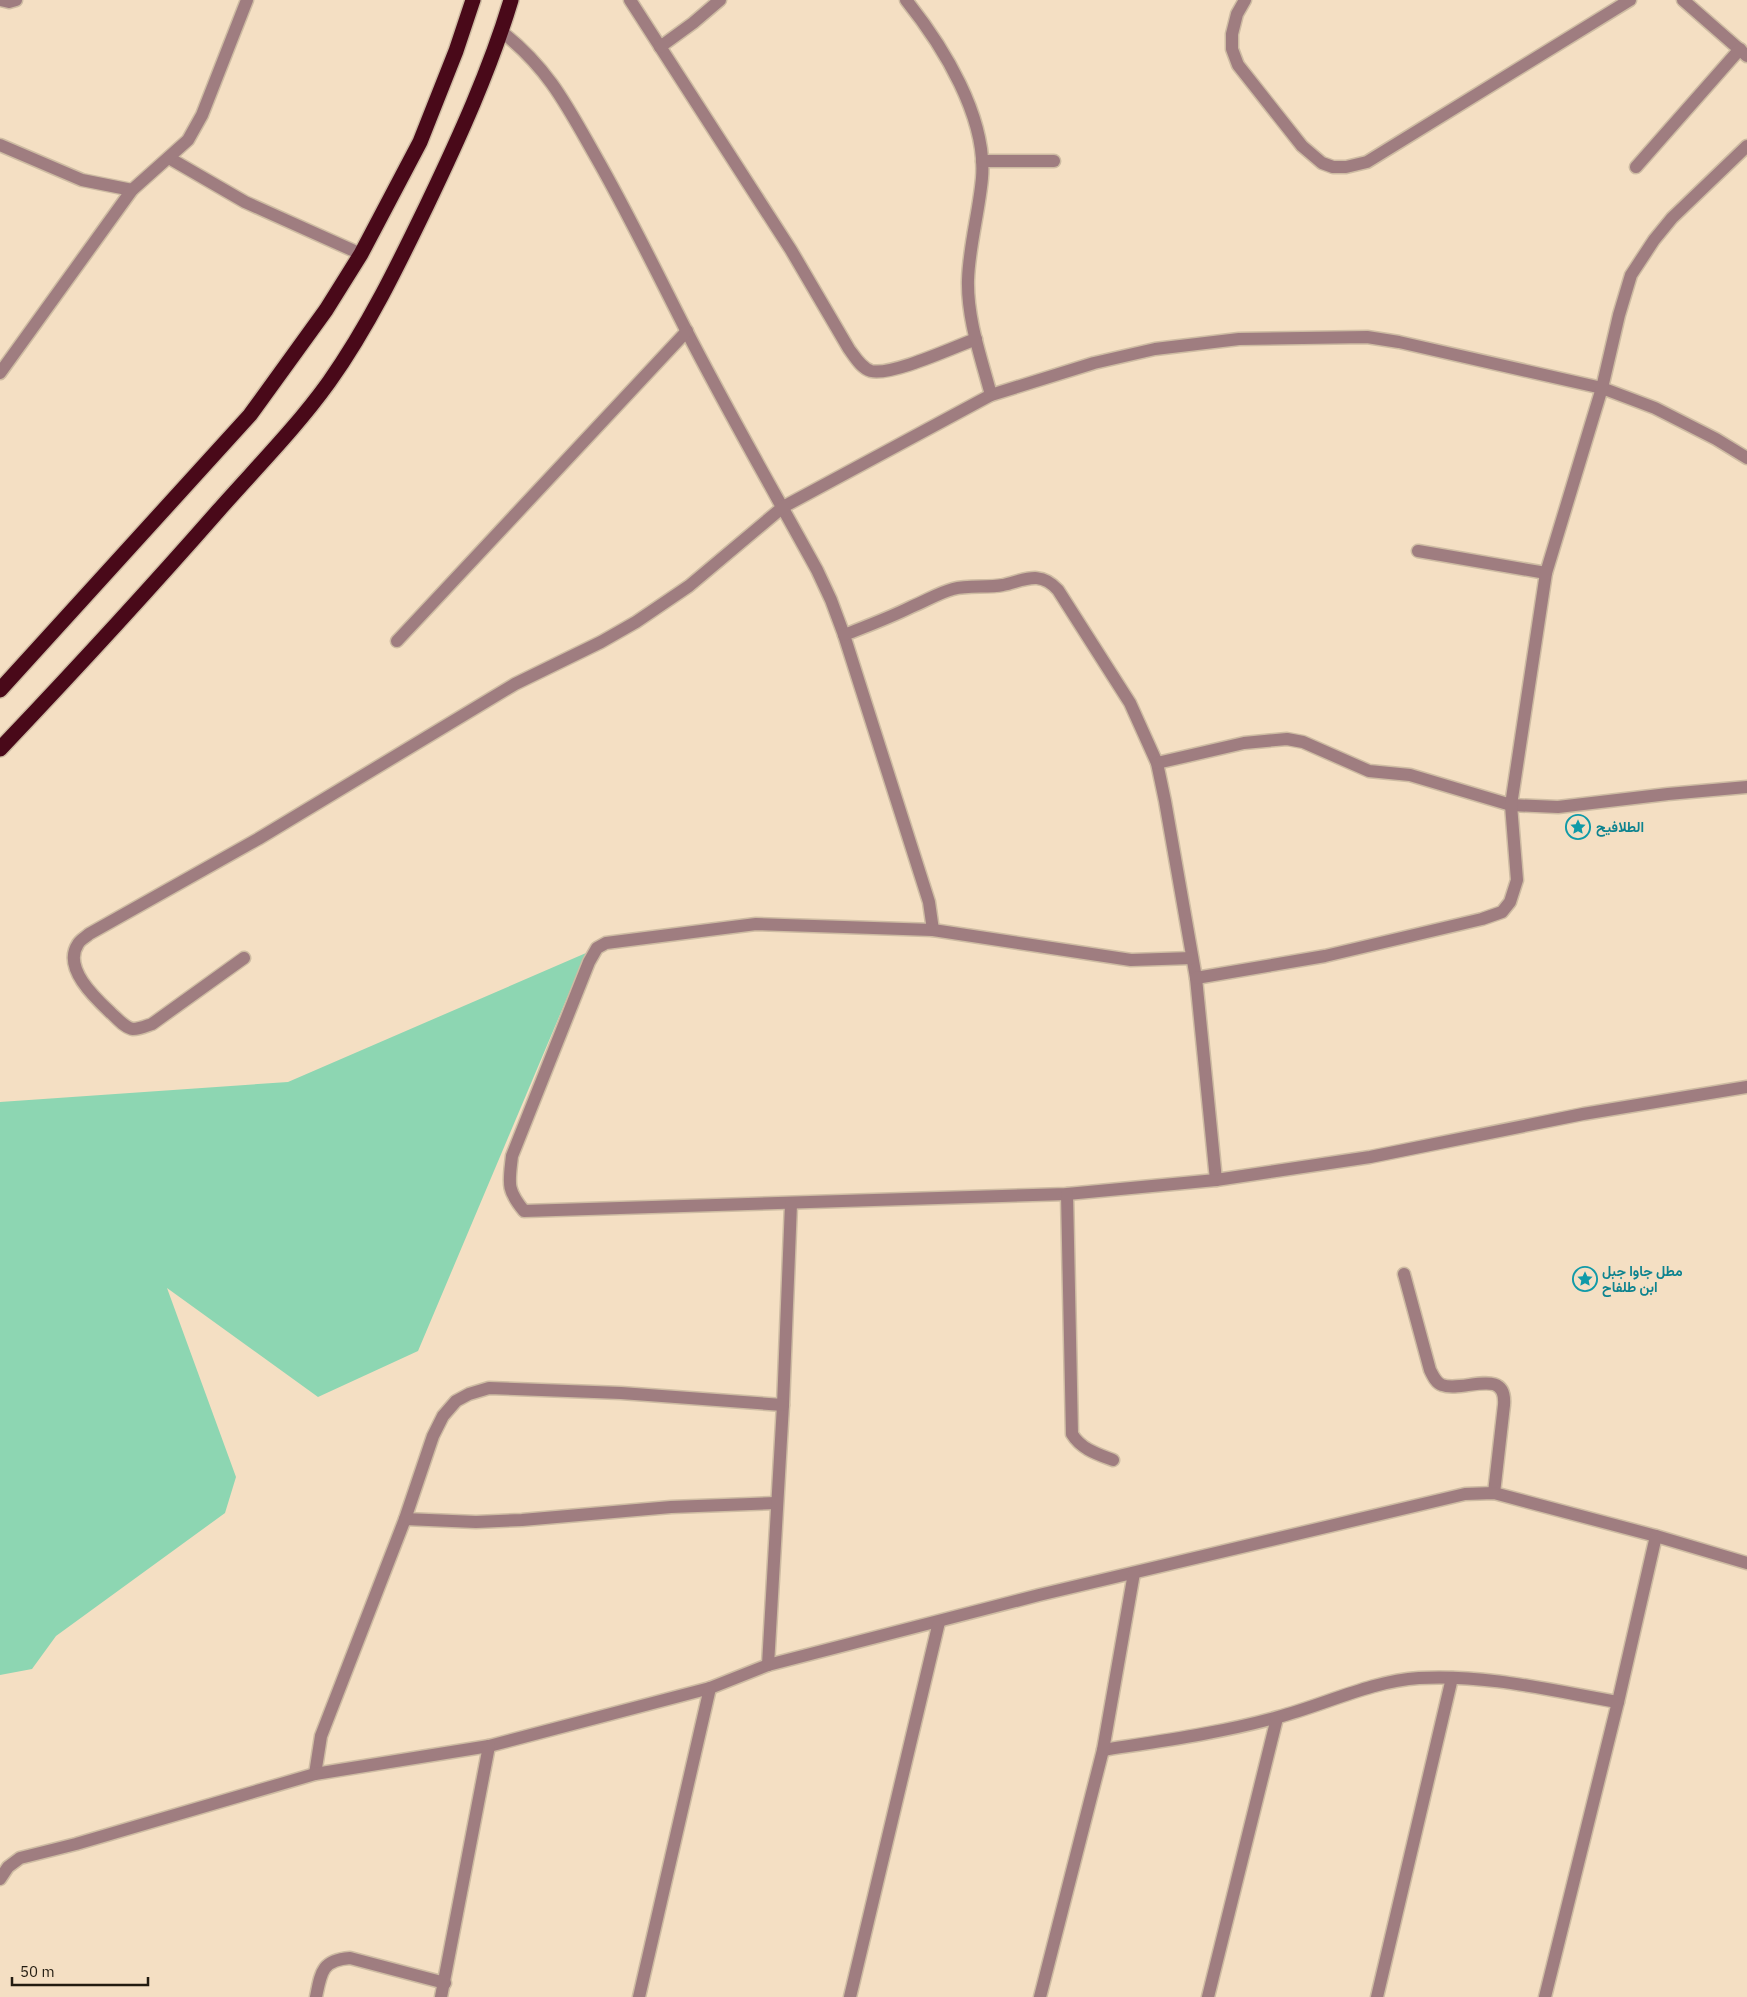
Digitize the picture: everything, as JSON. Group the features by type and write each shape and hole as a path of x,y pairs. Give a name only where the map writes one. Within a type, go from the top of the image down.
{"highway":[{"path":"0,690 250,415 321,317 361,254 420,142 456,51 473,0"},
{"path":"0,749 118,624 282,439 328,382 355,341 398,265 453,152 502,32 511,0"}],"street":[{"path":"0,0 9,2 16,0"},
{"path":"0,373 132,190 188,140 202,115 247,0"},
{"path":"630,0 791,250 859,364 870,371 892,370 976,338"},
{"path":"660,47 720,0"},
{"path":"906,0 928,29 957,79 976,123 982,161 982,178 968,279 971,318 991,395"},
{"path":"1245,0 1237,14 1232,34 1232,49 1238,66 1302,146 1322,163 1334,167 1367,162 1630,0"},
{"path":"1636,167 1743,53 1683,0"},
{"path":"502,32 536,62 560,93 621,201 687,331 817,570 844,634 929,902 933,930"},
{"path":"0,145 82,180 132,190"},
{"path":"1196,978 1334,954 1482,919 1502,912 1510,902 1517,880 1510,805 1546,572 1602,388 1619,315 1631,275 1654,240 1672,218 1747,146"},
{"path":"169,158 245,202 361,254"},
{"path":"982,161 1054,161"},
{"path":"397,641 687,331"},
{"path":"244,958 152,1024 132,1029 91,994 79,976 74,960 77,945 89,934 258,839 515,684 601,642 636,622 689,586 782,507 991,395 1094,363 1155,349 1239,338 1367,337 1399,342 1602,388 1655,408 1716,439 1747,458"},
{"path":"1418,551 1546,572"},
{"path":"844,634 954,589 1002,585 1032,577 1043,578 1051,582 1058,590 1130,703 1157,763 1196,978 1216,1180"},
{"path":"1157,763 1244,743 1287,739 1303,742 1370,771 1410,775 1510,805 1558,807 1747,787"},
{"path":"1192,958 1131,960 933,930 756,924 606,943 597,948 589,962 512,1156 509,1182 512,1197 524,1211 1067,1194 1216,1180 1370,1157 1583,1114 1747,1087"},
{"path":"1067,1194 1072,1434 1076,1441 1087,1450 1113,1460"},
{"path":"768,1665 783,1405 791,1204"},
{"path":"1404,1274 1430,1370 1436,1381 1450,1387 1492,1383 1500,1386 1503,1390 1505,1396 1494,1493"},
{"path":"315,1774 321,1736 404,1519 432,1436 443,1416 456,1401 468,1394 488,1388 621,1393 783,1405"},
{"path":"0,1879 8,1867 20,1858 76,1844 315,1774 488,1746 710,1688 768,1665 1039,1595 1465,1494 1494,1493 1656,1536 1747,1563"},
{"path":"404,1519 476,1522 522,1520 671,1507 776,1503"},
{"path":"1545,1997 1618,1702 1656,1536"},
{"path":"1040,1997 1103,1750 1134,1573"},
{"path":"850,1997 939,1622"},
{"path":"1103,1750 1178,1738 1277,1718 1393,1681 1420,1678 1452,1678 1498,1682 1618,1702"},
{"path":"1377,1997 1452,1678"},
{"path":"639,1997 710,1688"},
{"path":"1208,1997 1277,1718"},
{"path":"441,1997 488,1746"},
{"path":"316,1997 320,1975 333,1960 340,1959 350,1958 445,1983"}],"green space":[{"path":"586,953 418,1351 318,1397 167,1288 236,1477 225,1513 56,1636 32,1669 0,1675 0,1102 288,1082"}],"place":[{"name":"الطلافيح","path":"1578,827"},
{"name":"مطل جاوا جبل ابن طلفاح","path":"1585,1279"}]}
